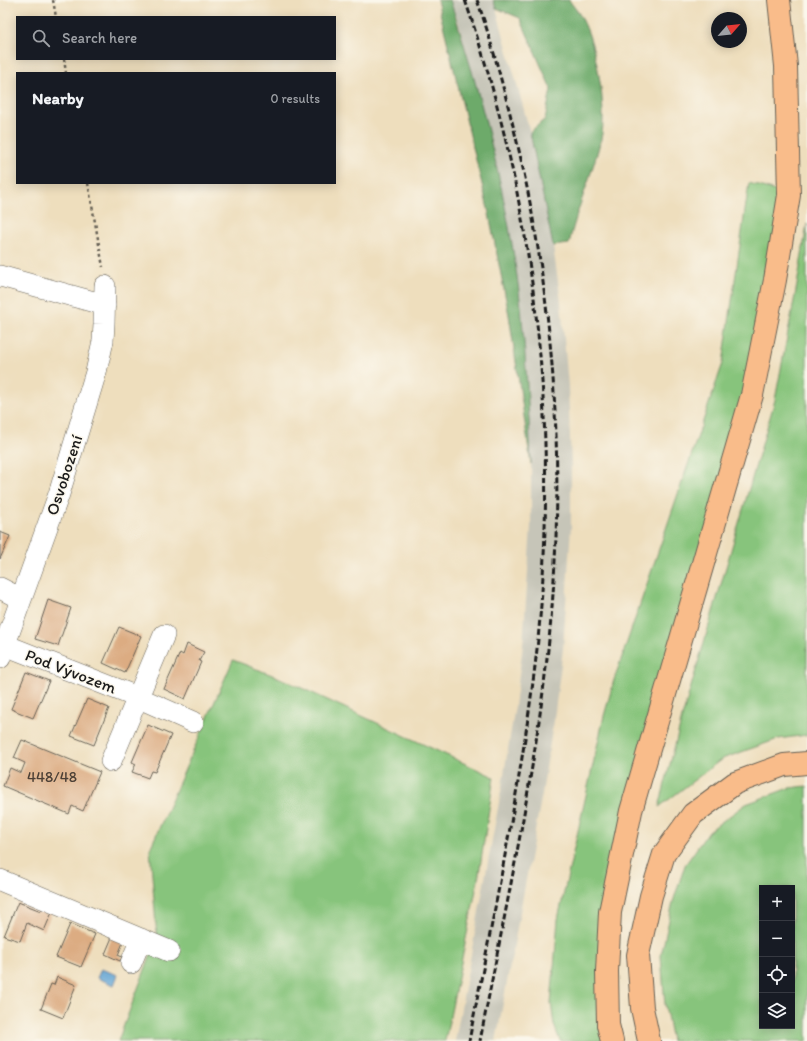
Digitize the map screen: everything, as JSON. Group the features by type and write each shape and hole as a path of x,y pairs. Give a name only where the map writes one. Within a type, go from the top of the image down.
{"highway":[{"path":"612,1041 608,1026 607,971 610,912 631,811 752,395 776,273 789,195 786,66 779,0"},
{"path":"649,1041 642,1008 638,955 651,896 664,854 693,814 735,783 784,765 807,763"}],"street":[{"path":"0,276 105,296"},
{"name":"Osvobození","path":"2,652 59,494 94,379 102,341 105,296"},
{"path":"0,588 21,599"},
{"name":"Pod Vývozem","path":"110,761 164,636"},
{"name":"Pod Vývozem","path":"2,652 137,697 193,722"},
{"path":"0,880 169,950"},
{"path":"131,963 141,939"}],"path":[{"path":"53,0 56,16"},
{"path":"64,60 66,72"},
{"path":"88,184 103,262 105,296"}],"shaded area":[{"path":"450,0 493,0 496,8 530,132 553,246 561,302 568,386 571,463 571,527 563,649 542,794 496,1041 455,1041 502,786 523,645 531,526 531,464 528,389 521,306 503,199 491,141 458,21"}],"green space":[{"path":"437,0 450,0 482,106 508,220 521,307 531,464 509,315 488,209"},
{"path":"493,0 569,0 581,17 596,59 602,95 603,127 601,139 569,244 553,246 530,132 545,119 551,89 520,18 496,8"},
{"path":"749,183 789,195 775,280 610,912 612,1041 560,1041 554,1025 551,1003 558,919 604,716 614,680 723,363"},
{"path":"807,224 807,735 778,739 722,759 659,807 683,714 775,400"},
{"path":"233,660 280,678 494,777 478,880 445,1041 118,1041 157,938 150,849"},
{"path":"807,786 807,1041 672,1041 665,1005 661,956 673,902 685,865 709,831 746,804 789,788"}],"water":[{"path":"101,969 118,975 114,985 97,978"}],"building":[{"path":"0,532 10,536 0,559"},
{"path":"48,600 71,608 58,646 35,639"},
{"path":"119,627 141,636 125,673 103,663"},
{"path":"187,644 204,652 199,661 201,662 185,699 164,689 180,653 183,655"},
{"path":"26,672 49,681 33,718 11,709"},
{"path":"87,699 109,708 94,745 71,736"},
{"path":"148,725 171,735 155,772 151,771 148,778 132,772 136,764 132,762"},
{"path":"22,740 100,772 83,811 72,806 69,814 3,786 10,768 21,773 25,763 14,758"},
{"path":"18,902 41,911 44,906 53,910 44,931 27,923 20,941 4,936"},
{"path":"70,924 95,934 81,967 56,957"},
{"path":"113,935 124,940 118,955 122,957 120,961 105,954"},
{"path":"57,977 76,985 63,1018 41,1009 51,984 54,985"}],"railway":[{"path":"465,0 490,79 510,159 525,239 537,321 543,403 546,485 543,567 537,649 531,698 507,846 469,1041"},
{"path":"477,0 507,102 523,169 536,236 546,305 553,373 557,511 554,580 548,649 535,748 518,846 480,1041"}]}
